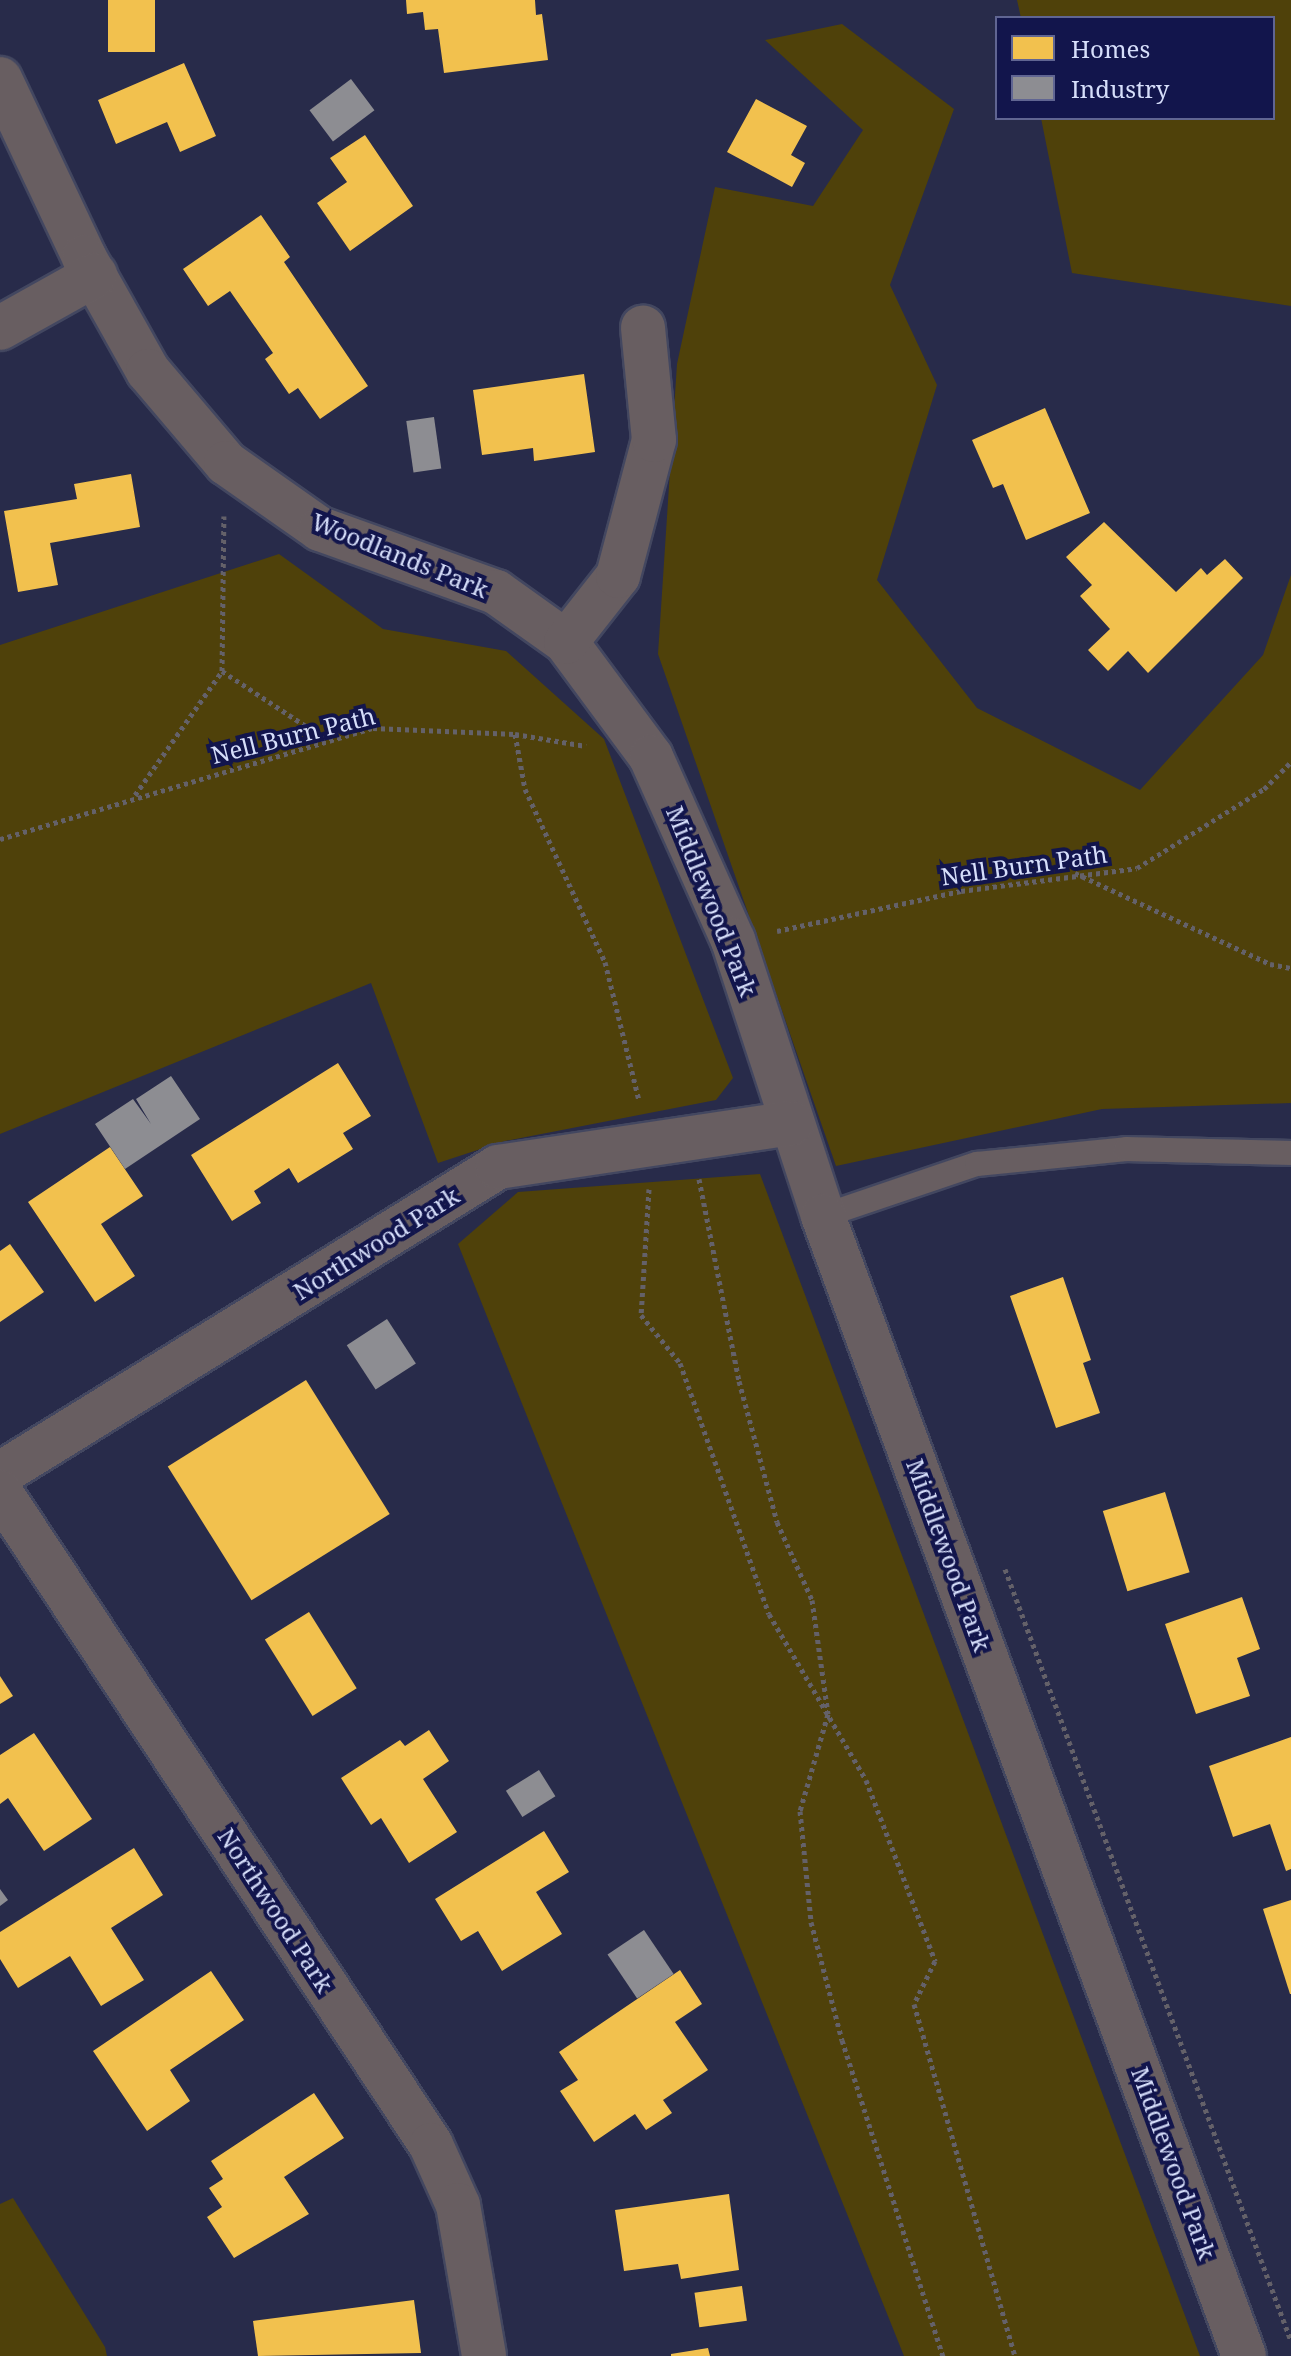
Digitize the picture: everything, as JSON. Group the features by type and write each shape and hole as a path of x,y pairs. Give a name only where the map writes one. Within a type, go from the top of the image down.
{"street":[{"name":"Woodlands Park","path":"0,79 95,275 148,371 226,463 320,529 496,592 566,642 651,757"},
{"path":"0,328 95,275"},
{"path":"566,642 618,576 654,440 643,328"},
{"name":"Middlewood Park","path":"651,757 733,940 823,1216 1244,2356"},
{"name":"Northwood Park","path":"0,1474 498,1167 792,1123"},
{"name":"Northwood Park","path":"0,1492 431,2145 458,2205 484,2356"}],"lane":[{"path":"823,1216 977,1164 1126,1149 1291,1153"}],"path":[{"path":"135,796 222,671 226,463"},
{"path":"222,671 327,740"},
{"name":"Nell Burn Path","path":"0,839 135,796 373,728 515,734 651,757"},
{"path":"515,734 525,789 605,962 671,1143 777,1522 812,1600 828,1714 800,1811 811,1922 842,2040 943,2356"},
{"name":"Nell Burn Path","path":"733,940 1074,873 1137,868 1264,789 1291,762"},
{"path":"1074,873 1270,964 1291,968"},
{"path":"671,1143 641,1315 680,1363 769,1614 866,1780 935,1961 914,2004 1015,2356"},
{"path":"999,1554 1291,2341"}],"shaded area":[{"path":"1017,0 1291,0 1291,306 1072,273 1041,120 1275,120 1275,16 1021,16"},
{"path":"842,24 954,109 890,285 937,385 877,580 977,708 1140,790 1263,655 1291,575 1291,1103 1102,1109 836,1166 658,654 677,364 715,187 813,206 863,130 765,40"},
{"path":"279,554 383,629 506,651 604,739 733,1078 716,1100 505,1141 438,1163 371,983 0,1134 0,645"},
{"path":"760,1174 1200,2356 904,2356 458,1244 518,1192"},
{"path":"13,2198 105,2347 107,2356 0,2356 0,2204"}],"building: Homes":[{"path":"108,0 155,0 155,52 108,52"},
{"path":"406,0 535,0 536,15 542,14 548,60 444,73 438,29 425,30 423,12 407,14"},
{"path":"184,63 216,136 180,152 167,122 116,144 98,100"},
{"path":"756,99 807,126 791,155 805,163 792,187 727,152"},
{"path":"365,135 413,206 350,251 317,203 347,182 330,158"},
{"path":"261,215 290,257 284,262 368,386 320,419 298,388 289,394 265,359 273,353 230,291 208,306 183,269"},
{"path":"584,374 595,452 534,461 533,448 482,455 473,390"},
{"path":"1045,408 1090,513 1026,540 1003,484 993,488 972,440"},
{"path":"131,474 140,527 50,543 58,585 18,592 4,511 77,499 74,484"},
{"path":"1104,522 1176,592 1201,568 1207,575 1225,559 1243,578 1148,673 1128,651 1108,671 1088,650 1110,629 1080,596 1092,585 1066,557"},
{"path":"338,1063 371,1116 343,1133 353,1149 298,1183 289,1168 254,1191 261,1203 232,1221 191,1155"},
{"path":"110,1147 143,1196 101,1224 135,1276 95,1302 28,1202"},
{"path":"10,1244 44,1292 0,1322 0,1251"},
{"path":"1063,1277 1091,1360 1083,1363 1100,1413 1056,1428 1010,1296"},
{"path":"306,1380 390,1514 251,1600 168,1466"},
{"path":"1165,1492 1190,1572 1127,1591 1103,1511"},
{"path":"1242,1597 1260,1649 1237,1658 1250,1696 1196,1714 1165,1624"},
{"path":"309,1612 357,1688 313,1716 265,1640"},
{"path":"0,1676 13,1696 0,1704"},
{"path":"429,1730 449,1761 423,1779 457,1832 409,1863 381,1818 371,1825 341,1778 400,1740 405,1746"},
{"path":"34,1733 92,1819 44,1851 8,1798 0,1804 0,1755"},
{"path":"1291,1737 1291,1869 1286,1871 1270,1824 1233,1837 1209,1766"},
{"path":"544,1831 569,1872 536,1892 562,1934 502,1971 478,1931 461,1941 435,1899"},
{"path":"134,1848 163,1895 111,1928 144,1980 101,2006 70,1956 18,1988 0,1959 0,1932"},
{"path":"1291,1900 1291,1994 1290,1994 1263,1909"},
{"path":"680,1970 702,2004 675,2022 708,2070 663,2100 672,2113 646,2130 635,2114 594,2142 560,2091 578,2080 559,2052"},
{"path":"211,1971 244,2020 170,2070 190,2101 147,2131 93,2051"},
{"path":"314,2093 344,2138 284,2177 309,2214 234,2258 207,2217 222,2207 209,2188 223,2179 211,2161"},
{"path":"729,2194 739,2270 681,2279 678,2264 624,2271 615,2210"},
{"path":"742,2286 747,2321 699,2327 694,2293"},
{"path":"414,2300 421,2353 258,2356 253,2321"},
{"path":"708,2348 710,2356 671,2356 671,2354"}],"building: Industry":[{"path":"351,79 374,110 333,141 309,110"},
{"path":"434,417 441,468 414,472 406,421"},
{"path":"171,1076 200,1119 125,1169 95,1124 133,1099 151,1124 136,1099"},
{"path":"387,1319 416,1363 376,1390 347,1345"},
{"path":"539,1770 555,1796 522,1817 506,1791"},
{"path":"0,1889 8,1900 0,1906"},
{"path":"644,1930 674,1974 637,1999 608,1955"}]}
